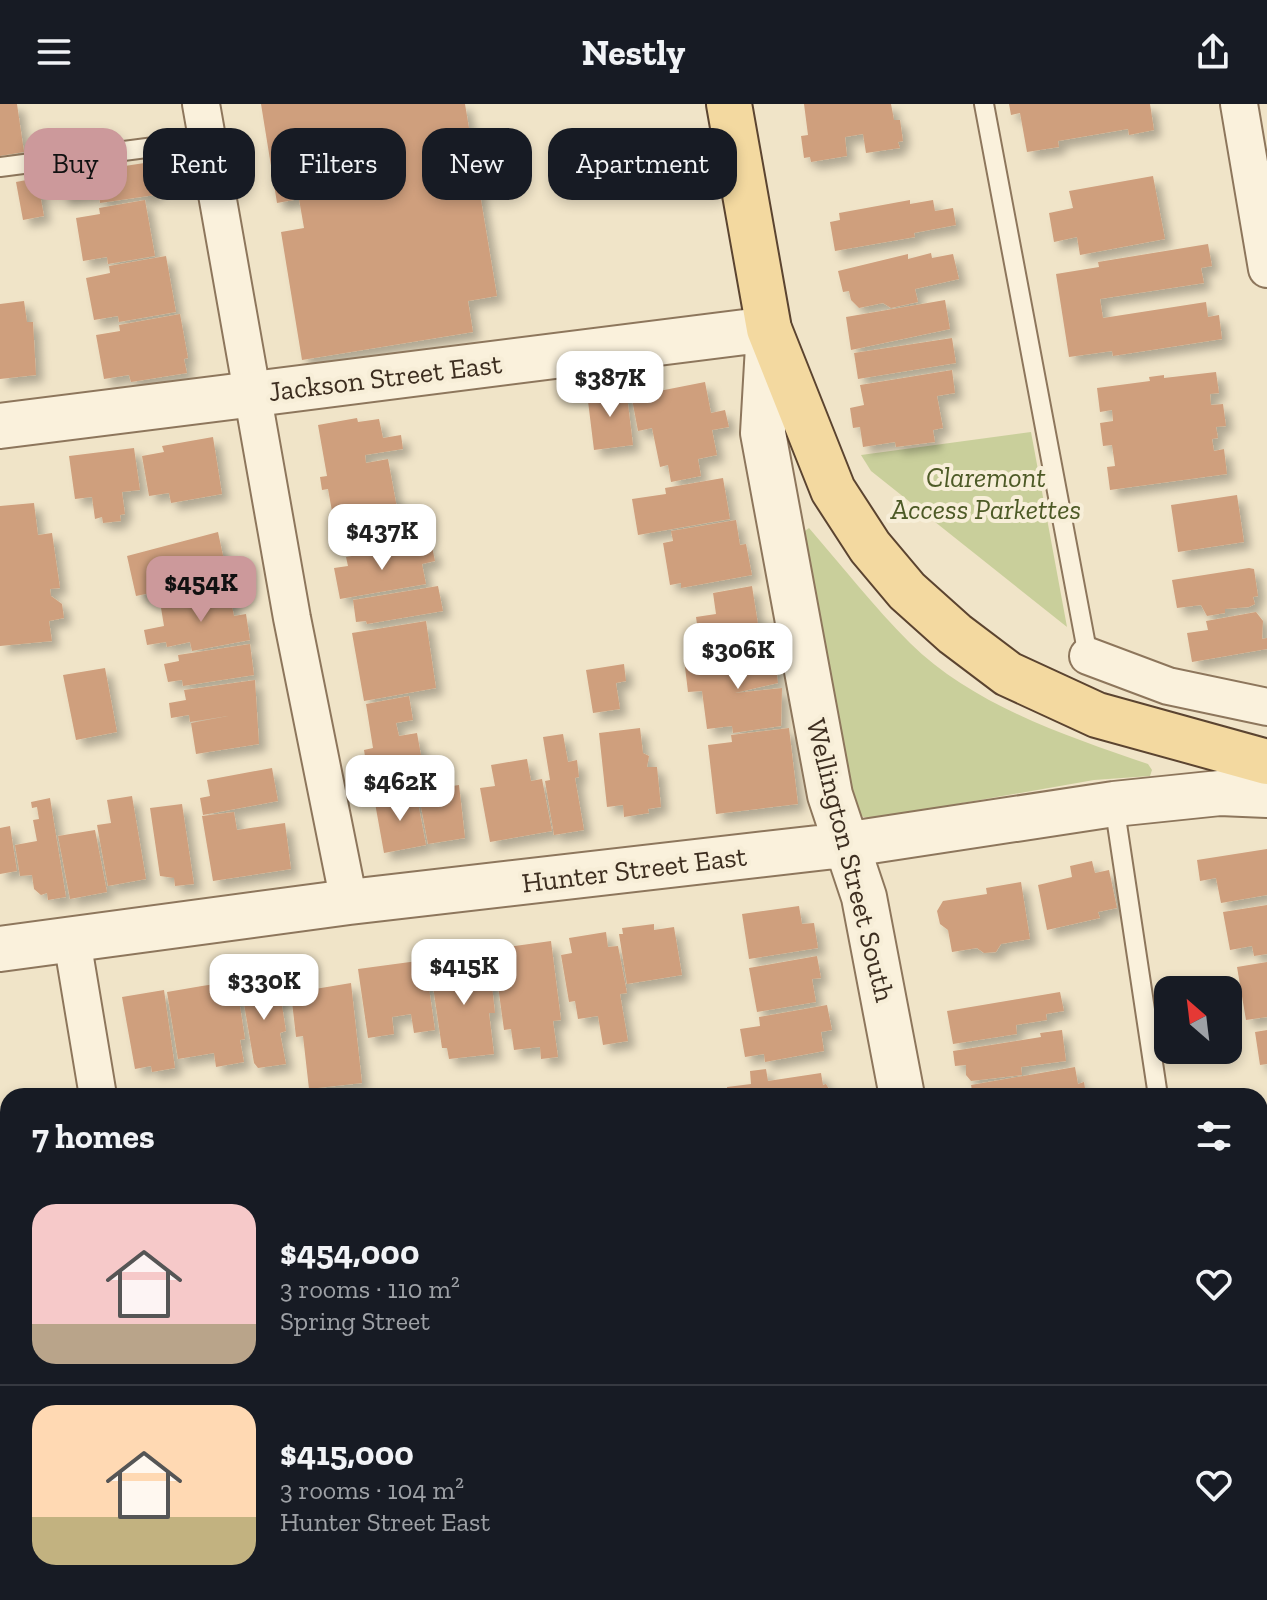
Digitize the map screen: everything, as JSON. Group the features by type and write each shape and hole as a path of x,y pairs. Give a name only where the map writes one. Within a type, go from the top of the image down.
{"main road":[{"name":"Wellington Street South","path":"729,104 769,329"},
{"path":"769,329 833,490 870,547 907,591 955,634 1008,674 1068,703 1130,725 1267,762"}],"street":[{"path":"201,104 206,128"},
{"path":"1239,104 1267,269"},
{"path":"218,200 349,902"},
{"name":"Jackson Street East","path":"0,426 769,329"},
{"name":"Wellington Street South","path":"769,329 763,433 830,795 867,910 900,1088"},
{"path":"1088,656 1168,686 1267,707"},
{"name":"Hunter Street East","path":"0,949 349,902 844,845 1114,804 1220,793 1267,795"},
{"path":"72,940 97,1088"}],"lane":[{"path":"984,104 1088,656"},
{"path":"0,167 143,148"},
{"path":"1114,804 1157,1088"}],"green space":[{"name":"Claremont Access Parkettes","path":"1031,432 1067,627 871,471 861,455"},
{"name":"Claremont Access Parkettes","path":"809,528 884,615 935,665 991,701 1022,716 1148,764 1152,770 1150,776 1094,780 872,819 860,816 849,803 802,533"}],"building":[{"path":"0,104 17,104 24,152 0,156"},
{"path":"261,104 465,104 469,128 422,128 422,200 481,200 497,296 468,301 473,332 302,360 281,232 304,228 299,200 406,200 406,128 271,128 271,166"},
{"path":"804,104 891,104 894,120 900,120 903,141 898,142 900,148 866,153 863,134 845,137 847,156 811,162 810,157 804,158 801,136 808,135"},
{"path":"1009,104 1150,104 1154,130 1129,135 1128,129 1058,141 1059,147 1027,152 1020,113 1011,115"},
{"path":"143,163 143,197 127,199 127,166"},
{"path":"1153,176 1165,239 1080,255 1077,237 1054,242 1049,213 1073,208 1069,191"},
{"path":"24,180 24,200 41,200 44,216 23,220 16,182"},
{"path":"145,200 155,256 108,264 107,257 83,261 76,218 100,214 99,208"},
{"path":"910,200 910,204 933,200 935,211 953,208 956,225 914,233 915,237 835,251 830,222 840,220 839,213"},
{"path":"1208,244 1212,266 1201,268 1204,283 1100,299 1103,318 1206,302 1208,317 1219,315 1222,339 1113,356 1112,351 1069,357 1056,274 1099,267 1098,262"},
{"path":"931,253 932,258 953,254 959,279 915,289 918,302 891,308 883,303 859,308 851,300 849,291 843,292 838,271 908,254 908,259"},
{"path":"166,256 176,312 119,322 118,316 94,320 86,278 110,273 109,266"},
{"path":"945,300 950,329 851,350 846,317"},
{"path":"24,301 27,322 33,322 36,375 0,379 0,304"},
{"path":"180,314 188,358 184,359 187,373 131,382 129,375 104,379 96,335 120,331 119,325"},
{"path":"952,338 956,363 858,379 854,353"},
{"path":"952,370 955,393 937,396 943,428 933,430 935,442 896,447 895,442 863,447 860,427 853,428 850,408 864,405 860,385"},
{"path":"1216,372 1219,393 1210,394 1211,405 1223,404 1226,426 1216,427 1218,438 1212,439 1214,451 1224,449 1227,474 1110,490 1107,467 1115,466 1112,445 1103,446 1100,423 1113,421 1112,410 1100,412 1097,388 1150,381 1149,377"},
{"path":"646,379 649,393 705,382 711,413 725,410 729,427 712,430 717,455 698,459 701,476 671,482 668,465 660,467 652,428 638,431 629,383"},
{"path":"626,388 633,445 594,450 587,393"},
{"path":"357,418 358,422 379,419 383,438 401,435 403,449 365,455 366,463 388,459 397,508 384,510 387,530 337,539 328,489 322,490 320,477 327,476 318,425"},
{"path":"213,437 222,494 171,503 169,493 149,496 142,456 164,452 162,446"},
{"path":"134,448 140,490 122,492 125,514 120,515 121,521 103,523 102,517 95,519 92,497 75,499 69,456"},
{"path":"723,478 730,519 638,535 632,499 666,494 665,488"},
{"path":"1237,495 1244,542 1178,552 1171,505"},
{"path":"34,503 38,535 52,533 60,588 50,589 51,596 62,604 64,618 49,621 52,641 0,646 0,506"},
{"path":"736,520 740,545 746,544 752,575 681,588 681,583 670,585 663,543 673,541 671,531"},
{"path":"218,532 229,584 181,593 180,587 136,596 127,556"},
{"path":"432,547 435,561 422,564 426,584 340,599 334,568 348,566 346,557 398,548 399,553"},
{"path":"1254,569 1258,596 1253,597 1255,604 1225,609 1225,613 1207,616 1201,605 1177,608 1172,580"},
{"path":"438,586 443,611 367,624 366,621 356,622 353,600"},
{"path":"752,586 760,637 700,646 696,617 716,614 713,593"},
{"path":"229,591 234,616 246,614 250,640 192,651 190,642 167,647 166,642 147,645 144,630 164,626 161,608"},
{"path":"1256,612 1263,621 1262,639 1267,638 1267,649 1192,662 1187,633 1208,630 1206,621"},
{"path":"426,621 436,688 364,701 352,633"},
{"path":"250,644 254,675 183,686 182,680 168,682 164,664 179,661 178,655"},
{"path":"767,648 769,664 776,667 778,683 735,693 782,688 781,726 733,733 732,726 707,729 702,691 688,692 685,667 724,661 723,654"},
{"path":"624,664 626,681 616,683 620,709 593,713 586,670"},
{"path":"105,668 117,732 76,740 63,675"},
{"path":"255,680 259,744 196,754 191,723 228,716 190,722 189,715 171,718 169,703 186,700 184,690"},
{"path":"409,696 413,720 396,723 399,736 417,733 424,772 377,780 376,774 368,775 364,750 373,748 366,704"},
{"path":"640,728 643,753 649,756 647,767 657,767 661,807 648,809 649,813 624,817 623,805 607,807 599,733"},
{"path":"789,728 798,804 716,814 708,745 732,742 731,735"},
{"path":"563,734 568,762 577,760 579,777 575,778 584,830 554,835 545,781 550,780 543,737"},
{"path":"527,759 531,781 542,779 552,831 490,842 480,788 495,786 491,765"},
{"path":"272,768 278,801 203,815 200,798 210,796 207,780"},
{"path":"459,785 465,838 428,844 418,791"},
{"path":"416,792 426,845 384,853 375,803 380,803 379,799"},
{"path":"132,796 146,879 108,886 97,825 111,823 107,800"},
{"path":"50,798 66,897 48,900 47,893 41,895 34,889 32,875 20,876 15,845 37,841 33,820 39,819 37,807 32,808 31,802"},
{"path":"182,804 194,884 175,886 174,878 160,876 150,808"},
{"path":"234,812 237,830 285,823 291,869 213,881 202,816"},
{"path":"10,826 17,871 0,874 0,828"},
{"path":"95,830 107,892 70,899 58,836"},
{"path":"1267,849 1267,895 1221,903 1216,878 1200,881 1197,860"},
{"path":"1092,861 1095,873 1109,870 1117,908 1098,912 1100,918 1047,930 1038,885 1072,877 1070,866"},
{"path":"1021,882 1030,939 1001,944 996,952 984,953 977,948 952,952 948,930 940,924 937,911 943,901 987,894 986,888"},
{"path":"1267,905 1267,954 1254,956 1252,946 1230,950 1223,912"},
{"path":"799,906 802,924 814,923 818,948 749,959 742,914"},
{"path":"654,924 654,930 674,927 682,975 627,984 619,934 623,934 622,928"},
{"path":"606,932 608,947 618,946 627,993 620,994 628,1041 603,1045 598,1016 578,1019 575,1001 569,1002 561,955 572,953 569,938"},
{"path":"551,941 561,1020 553,1021 558,1057 541,1059 540,1047 514,1050 511,1029 504,1030 493,949"},
{"path":"817,956 821,978 812,979 816,1002 757,1012 749,968"},
{"path":"456,958 457,963 489,959 495,1013 489,1013 494,1054 449,1059 447,1048 442,1048 430,966 438,965 438,960"},
{"path":"425,960 435,1030 414,1033 411,1014 392,1017 394,1034 368,1038 358,969"},
{"path":"1267,962 1267,1017 1246,1020 1242,976 1239,976 1237,967"},
{"path":"255,977 261,983 279,986 286,1031 280,1033 286,1064 258,1068 254,1063 240,980"},
{"path":"351,983 362,1083 309,1088 303,1036 296,1037 291,993"},
{"path":"215,984 238,993 245,1039 240,1040 244,1062 216,1067 214,1053 178,1059 167,992"},
{"path":"164,990 175,1068 152,1072 151,1066 135,1069 122,997"},
{"path":"1060,992 1064,1011 1046,1014 1047,1020 1016,1025 1017,1034 953,1044 947,1011"},
{"path":"827,1005 832,1030 821,1032 824,1051 765,1062 764,1054 745,1057 740,1029 760,1026 759,1017"},
{"path":"1062,1030 1066,1061 1021,1067 1022,1075 971,1081 966,1075 966,1065 955,1066 953,1051 1041,1037 1040,1033"},
{"path":"1267,1030 1267,1064 1260,1065 1255,1032"},
{"path":"1075,1067 1078,1084 1084,1082 1085,1088 972,1088 971,1085"},
{"path":"766,1069 768,1081 821,1073 823,1085 828,1088 727,1088 751,1084 750,1071"}]}
